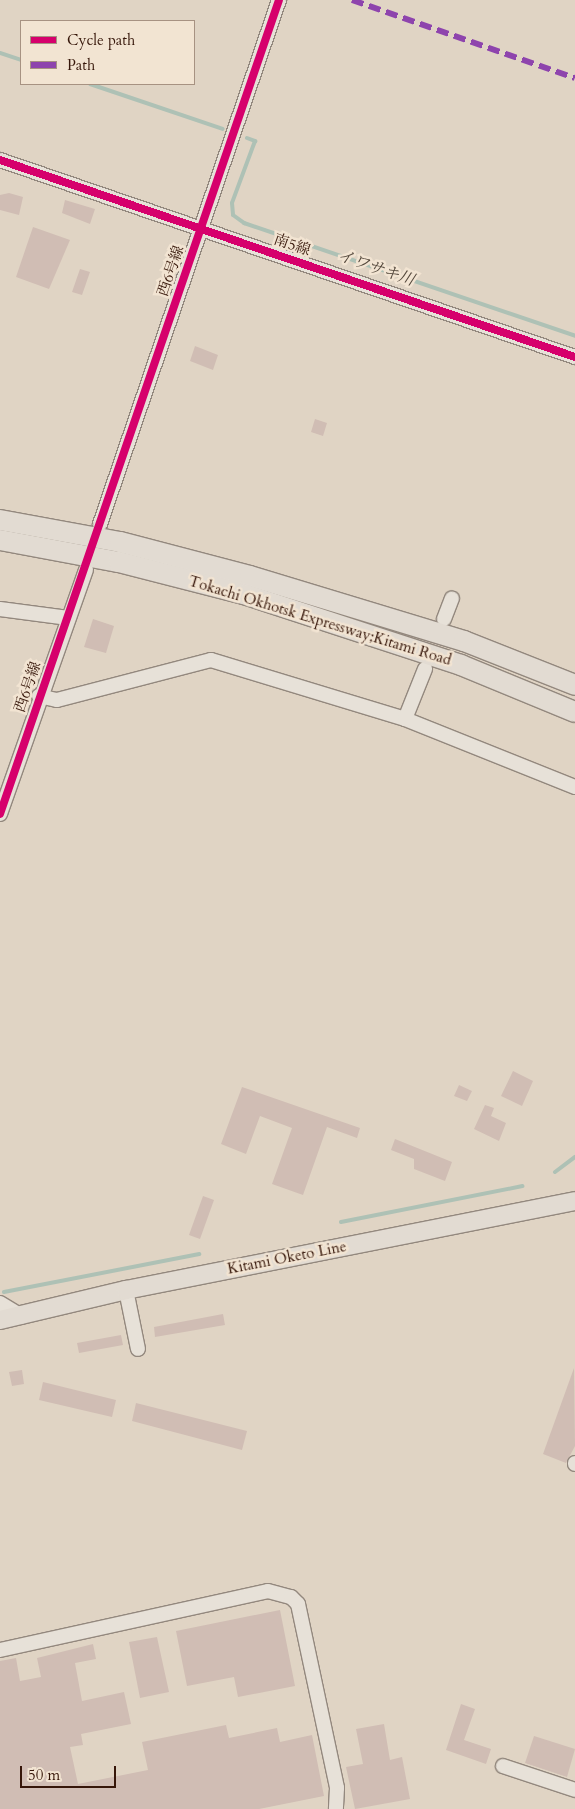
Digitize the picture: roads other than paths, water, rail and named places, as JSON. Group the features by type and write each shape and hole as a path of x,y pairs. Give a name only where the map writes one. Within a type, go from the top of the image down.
{"highway":[{"name":"Tokachi Okhotsk Expressway;Kitami Road","path":"0,520 120,542 250,576 464,641 575,685"},
{"name":"Tokachi Okhotsk Expressway;Kitami Road","path":"0,540 119,562 244,594 461,665 575,712"}],"main road":[{"name":"Kitami Oketo Line","path":"0,1320 126,1290 575,1201"}],"street":[{"name":"西6号線","path":"100,524 279,0"},
{"name":"南5線","path":"0,160 575,357"},
{"name":"西6号線","path":"0,814 39,696 86,570"},
{"path":"444,619 452,598"},
{"path":"0,609 68,618"},
{"path":"39,696 57,700 211,660 406,719 575,787"},
{"path":"406,719 425,669"},
{"path":"126,1290 138,1349"},
{"path":"0,1303 22,1316"},
{"path":"0,1650 268,1591 291,1597 298,1604 335,1778 336,1809"},
{"path":"503,1766 575,1790"}],"waterway":[{"name":"イワサキ川","path":"0,53 20,60"},
{"name":"イワサキ川","path":"93,85 223,129"},
{"name":"イワサキ川","path":"247,138 255,141 232,203 233,215 244,223 575,336"},
{"path":"555,1172 575,1157"},
{"path":"341,1222 522,1186"},
{"path":"4,1292 199,1254"}]}
